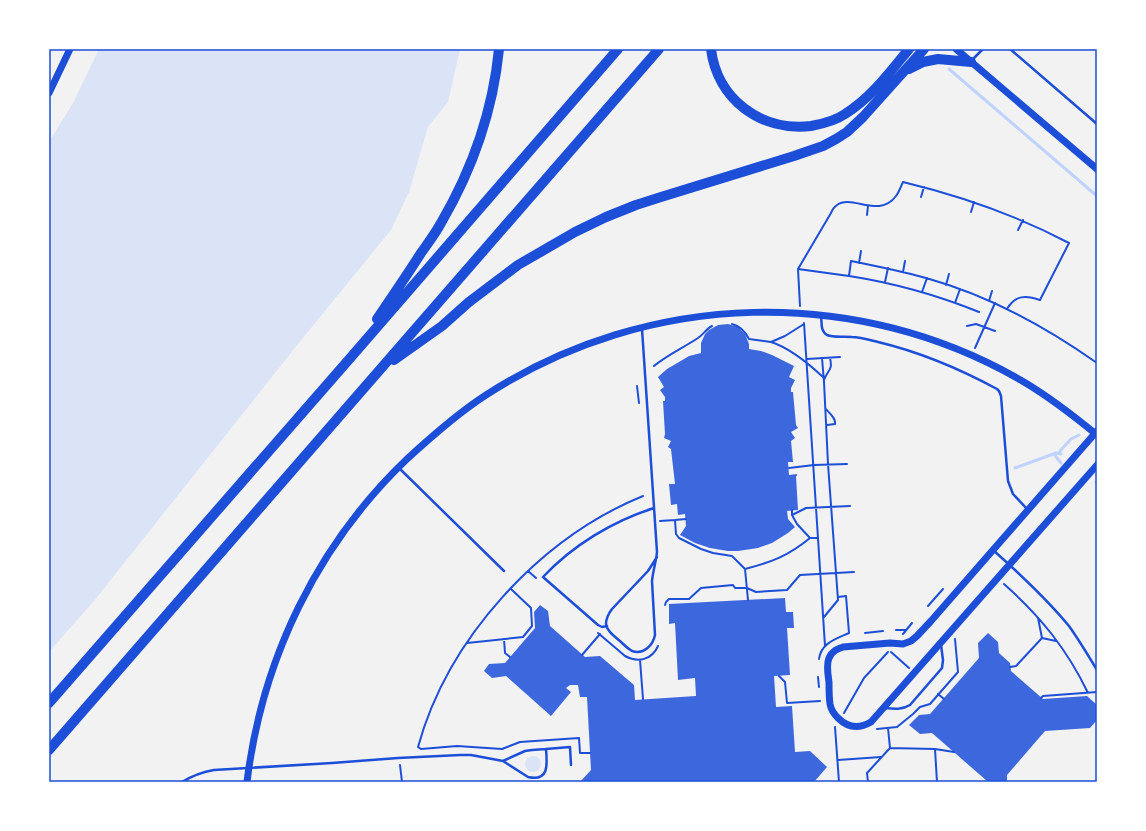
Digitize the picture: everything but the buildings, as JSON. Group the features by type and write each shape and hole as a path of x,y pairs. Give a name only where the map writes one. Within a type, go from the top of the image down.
{"highway":[{"path":"352,356 441,224 461,185 472,160 484,125 497,69 499,49"},
{"path":"49,703 618,49"},
{"path":"49,750 659,49"},
{"path":"711,49 712,58 720,80 734,100 743,108 753,115 770,122 792,127 804,127 832,121 844,115 859,104 870,94 909,49"},
{"path":"381,369 442,326 474,298 518,265 575,232 636,205 794,156 822,146 836,139 847,132 864,117 924,49"},
{"path":"905,70 923,62 938,59 971,62"}],"street":[{"path":"49,93 70,49"},
{"path":"956,49 1097,169"},
{"path":"248,782 257,723 266,689 278,654 304,597 331,550 350,522 398,467 455,417 485,395 516,376 576,348 642,327 684,318 744,312 802,313 857,320 938,342 966,353 1024,382 1096,433 917,636 911,641 903,644 890,643 843,647 836,649 831,654 828,659 827,667 830,705 833,712 840,720 847,725 854,727 861,727 872,722 1097,465"}],"lane":[{"path":"971,62 983,49"},
{"path":"1010,49 1097,124"},
{"path":"821,315 822,328 828,335 858,338 905,350 965,373 1000,391 1002,396 1008,481 1013,494 1028,510"},
{"path":"642,327 657,557 652,574 654,640 652,644 644,650 636,652 627,648 612,634 607,626 607,616 648,571 657,557"},
{"path":"398,467 504,571"},
{"path":"607,626 602,627 598,625 542,577 579,546 606,529 629,517 654,508"},
{"path":"993,550 1047,601 1069,627 1097,670"},
{"path":"884,708 900,709 910,705 942,668 943,660 940,643"},
{"path":"503,761 525,751 570,747 571,765"},
{"path":"182,782 207,771 460,755 471,755 503,761 528,777 538,778 542,776 547,769 546,749"}],"path":[{"path":"800,306 798,269 836,205 846,202 868,206 882,205 892,200 896,196 903,182 950,194 1023,220 1069,243 1040,300 1031,296 1024,296 1011,303 1007,309"},
{"path":"921,197 924,187"},
{"path":"971,212 974,202"},
{"path":"867,215 868,206"},
{"path":"1018,230 1023,220"},
{"path":"858,263 860,252"},
{"path":"849,276 851,261 888,268 927,278 960,289 995,303 1050,332 1097,363"},
{"path":"903,272 905,261"},
{"path":"884,282 888,268"},
{"path":"798,269 884,282 922,292 979,312"},
{"path":"946,285 949,274"},
{"path":"922,292 927,278"},
{"path":"955,303 960,289"},
{"path":"988,301 992,291"},
{"path":"974,350 995,303"},
{"path":"804,320 826,646"},
{"path":"654,366 667,356 700,337 711,326 718,323"},
{"path":"731,323 742,329 749,339 771,342 807,361 824,378"},
{"path":"771,342 786,336 804,324"},
{"path":"967,326 976,324 995,331"},
{"path":"807,361 840,357"},
{"path":"822,358 838,597 838,600 824,617"},
{"path":"824,382 824,379 832,365 830,358"},
{"path":"637,386 638,404"},
{"path":"826,408 836,422 834,424 827,425"},
{"path":"789,468 828,464 847,464"},
{"path":"590,752 580,753 579,738 520,742 502,749 456,746 418,748 428,718 449,672 466,643 479,625 511,589 528,571 566,539 619,507 643,496"},
{"path":"792,515 806,508 850,506"},
{"path":"792,510 792,515 797,524 810,538"},
{"path":"655,522 686,519"},
{"path":"675,520 676,534 679,538 701,550 732,556 746,569 748,600"},
{"path":"746,569 782,558 810,538 818,538"},
{"path":"665,606 669,599 689,599 701,588 733,586 735,588 747,588 756,592 787,590 800,575 854,572"},
{"path":"1004,583 1026,604 1048,629 1074,666 1088,693"},
{"path":"466,643 523,637 532,626 531,608 511,589"},
{"path":"928,606 943,589"},
{"path":"838,597 846,596 849,633"},
{"path":"1038,617 1042,638"},
{"path":"903,634 912,623"},
{"path":"896,630 906,630"},
{"path":"865,633 883,631"},
{"path":"582,655 600,634"},
{"path":"1042,638 1057,641"},
{"path":"1010,667 1016,666 1042,638"},
{"path":"504,639 506,653 510,657"},
{"path":"844,714 864,678 889,650 910,669"},
{"path":"640,660 643,700"},
{"path":"779,676 785,682 787,703"},
{"path":"1041,698 1043,696 1097,692"},
{"path":"938,694 944,699"},
{"path":"784,706 787,703 820,701"},
{"path":"836,727 839,782"},
{"path":"888,728 890,748"},
{"path":"868,782 867,773 890,748 954,752"},
{"path":"935,750 937,782"},
{"path":"838,760 881,757"},
{"path":"400,765 402,782"}],"shaded area":[{"path":"99,49 460,49 448,102 428,127 409,192 391,230 294,349 94,601 49,652 49,142 73,103"},
{"path":"533,756 540,761 541,764 536,771 533,772 526,767 525,764 530,757"}],"waterway":[{"path":"949,69 1097,196"},
{"path":"1060,453 1060,451 1071,439 1079,435"},
{"path":"1015,468 1056,453 1061,454"},
{"path":"1054,454 1061,463"}]}
